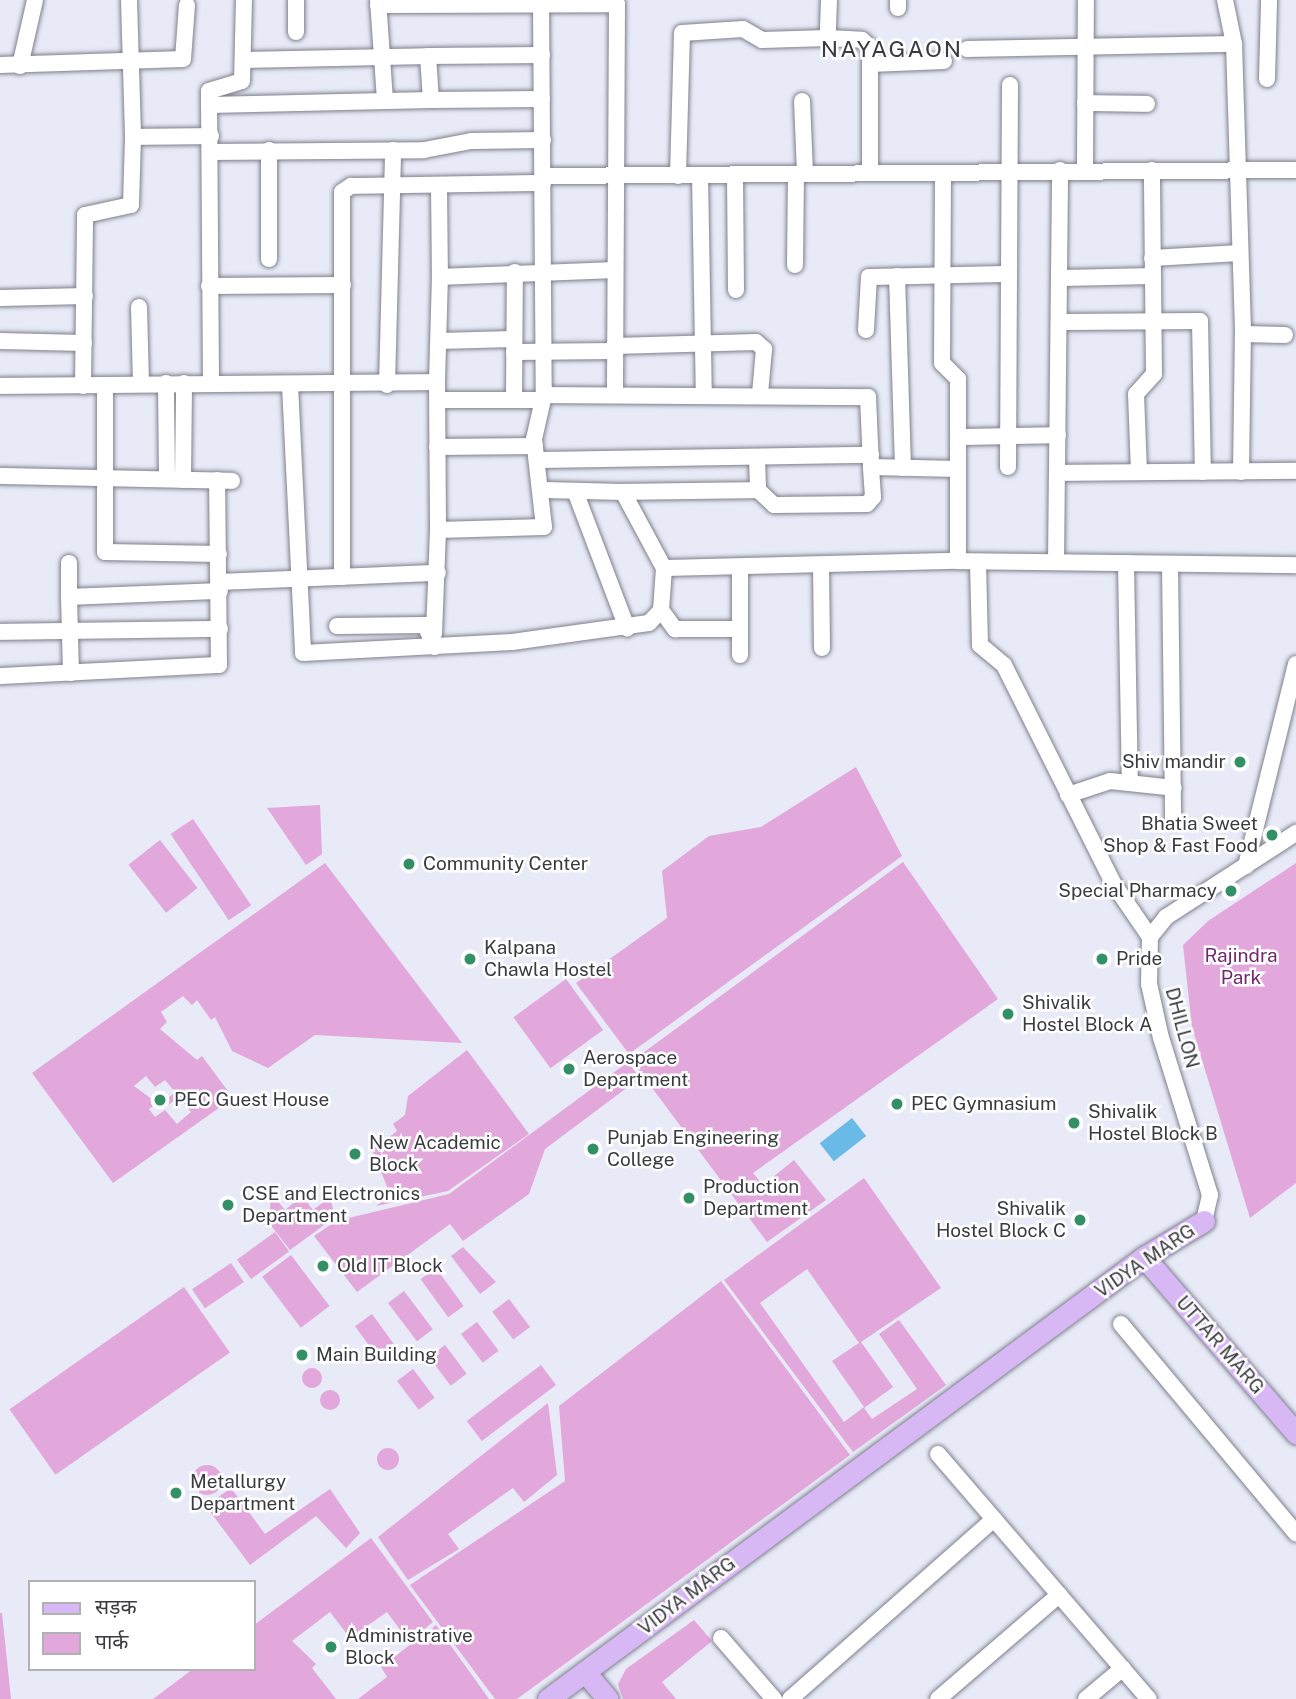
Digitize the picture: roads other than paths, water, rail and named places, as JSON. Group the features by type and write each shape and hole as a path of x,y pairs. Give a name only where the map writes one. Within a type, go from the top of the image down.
{"main road":[{"name":"VIDYA MARG","path":"548,1699 589,1677 1204,1221"},
{"name":"UTTAR MARG","path":"1148,1262 1296,1433"},
{"name":"VIDYA MARG","path":"570,1699 589,1677"},
{"path":"589,1677 608,1699"}],"street":[{"path":"20,66 35,0"},
{"path":"83,386 85,215 131,205 133,137 129,0"},
{"path":"211,383 209,105 211,87 242,81 244,0"},
{"path":"296,0 296,32"},
{"path":"828,38 829,0"},
{"path":"1085,170 1086,0"},
{"path":"1225,0 1234,44 1243,334 1241,472"},
{"path":"1267,79 1269,0"},
{"path":"385,101 378,3 617,2 615,395"},
{"path":"438,530 544,527 545,490 538,453 544,349 541,3"},
{"path":"0,65 183,59 187,5"},
{"path":"678,176 682,33 743,29 762,40 828,38 869,42 870,173"},
{"path":"967,49 1234,44"},
{"path":"243,60 542,55"},
{"path":"428,56 431,100"},
{"path":"870,64 944,61"},
{"path":"1008,467 1006,274 1010,85"},
{"path":"209,105 542,99"},
{"path":"794,265 802,101"},
{"path":"1085,103 1147,104"},
{"path":"133,137 269,150 393,150 543,140"},
{"path":"269,150 269,259"},
{"path":"387,384 393,150"},
{"path":"1056,562 1063,322 1060,170"},
{"path":"1139,472 1136,394 1153,379 1152,170"},
{"path":"342,577 342,192 394,185 439,186 615,176 1296,170"},
{"path":"943,173 942,363 958,379 958,561"},
{"path":"700,175 704,394"},
{"path":"734,175 736,290"},
{"path":"435,641 438,573 439,186"},
{"path":"1152,258 1240,253"},
{"path":"440,276 614,270"},
{"path":"514,400 515,272"},
{"path":"866,330 869,277 1006,274"},
{"path":"897,276 903,468"},
{"path":"1063,278 1153,276"},
{"path":"209,286 343,285"},
{"path":"0,298 85,296"},
{"path":"139,307 141,384"},
{"path":"1063,322 1193,319 1204,327 1202,472"},
{"path":"1243,334 1284,335"},
{"path":"0,341 84,343"},
{"path":"439,341 544,349 762,344 760,394"},
{"path":"0,386 211,383 341,386 437,382"},
{"path":"166,383 175,480"},
{"path":"175,480 184,383"},
{"path":"290,385 303,653 627,628 649,623 662,610"},
{"path":"104,386 109,555 219,554"},
{"path":"438,400 704,394 868,397 873,498 867,504 774,505 758,490 545,490"},
{"path":"958,438 1058,435"},
{"path":"437,447 538,453 871,461 903,468 958,469"},
{"path":"757,458 758,490"},
{"path":"1057,473 1296,471"},
{"path":"0,476 224,481 219,554 219,665 0,676"},
{"path":"575,491 627,628"},
{"path":"623,492 664,568 662,610 675,629 740,629"},
{"path":"664,568 958,561 1296,565"},
{"path":"978,562 980,645 1004,665 1068,795 1150,937 1166,917 1296,833"},
{"path":"69,563 71,673"},
{"path":"1126,563 1130,782"},
{"path":"1170,564 1174,788 1172,821"},
{"path":"821,565 822,648"},
{"path":"740,567 740,654"},
{"path":"69,597 298,579 438,573"},
{"path":"337,626 410,623 435,641"},
{"path":"0,632 70,626 220,629"},
{"path":"1245,866 1296,664"},
{"path":"1068,795 1098,783 1130,782 1174,788"},
{"name":"DHILLON","path":"1150,937 1149,984 1161,1038 1210,1195 1204,1221"},
{"path":"1121,1324 1294,1527"},
{"path":"938,1454 1149,1699"},
{"path":"790,1699 994,1519"},
{"path":"938,1699 1059,1595"},
{"path":"721,1638 774,1699"},
{"path":"1086,1699 1123,1668"}],"water":[{"path":"852,1118 866,1136 834,1161 820,1143"}],"place":[{"name":"Shiv mandir","path":"1240,762"},
{"name":"Bhatia Sweet Shop & Fast Food","path":"1272,835"},
{"name":"Community Center","path":"409,864"},
{"name":"Special Pharmacy","path":"1231,891"},
{"name":"Kalpana Chawla Hostel","path":"470,959"},
{"name":"Pride","path":"1102,959"},
{"name":"Shivalik Hostel Block A","path":"1008,1014"},
{"name":"Aerospace Department","path":"569,1069"},
{"name":"PEC Guest House","path":"160,1100"},
{"name":"PEC Gymnasium","path":"897,1104"},
{"name":"Shivalik Hostel Block B","path":"1074,1123"},
{"name":"Punjab Engineering College","path":"593,1149"},
{"name":"New Academic Block","path":"355,1154"},
{"name":"Production Department","path":"689,1198"},
{"name":"CSE and Electronics Department","path":"228,1205"},
{"name":"Shivalik Hostel Block C","path":"1080,1220"},
{"name":"Old IT Block","path":"323,1266"},
{"name":"Main Building","path":"302,1355"},
{"name":"Metallurgy Department","path":"176,1493"},
{"name":"Administrative Block","path":"331,1647"}],"district":[{"name":"NAYAGAON","path":"892,49"}],"park label":[{"name":"Rajindra Park","path":"1241,967"}]}
